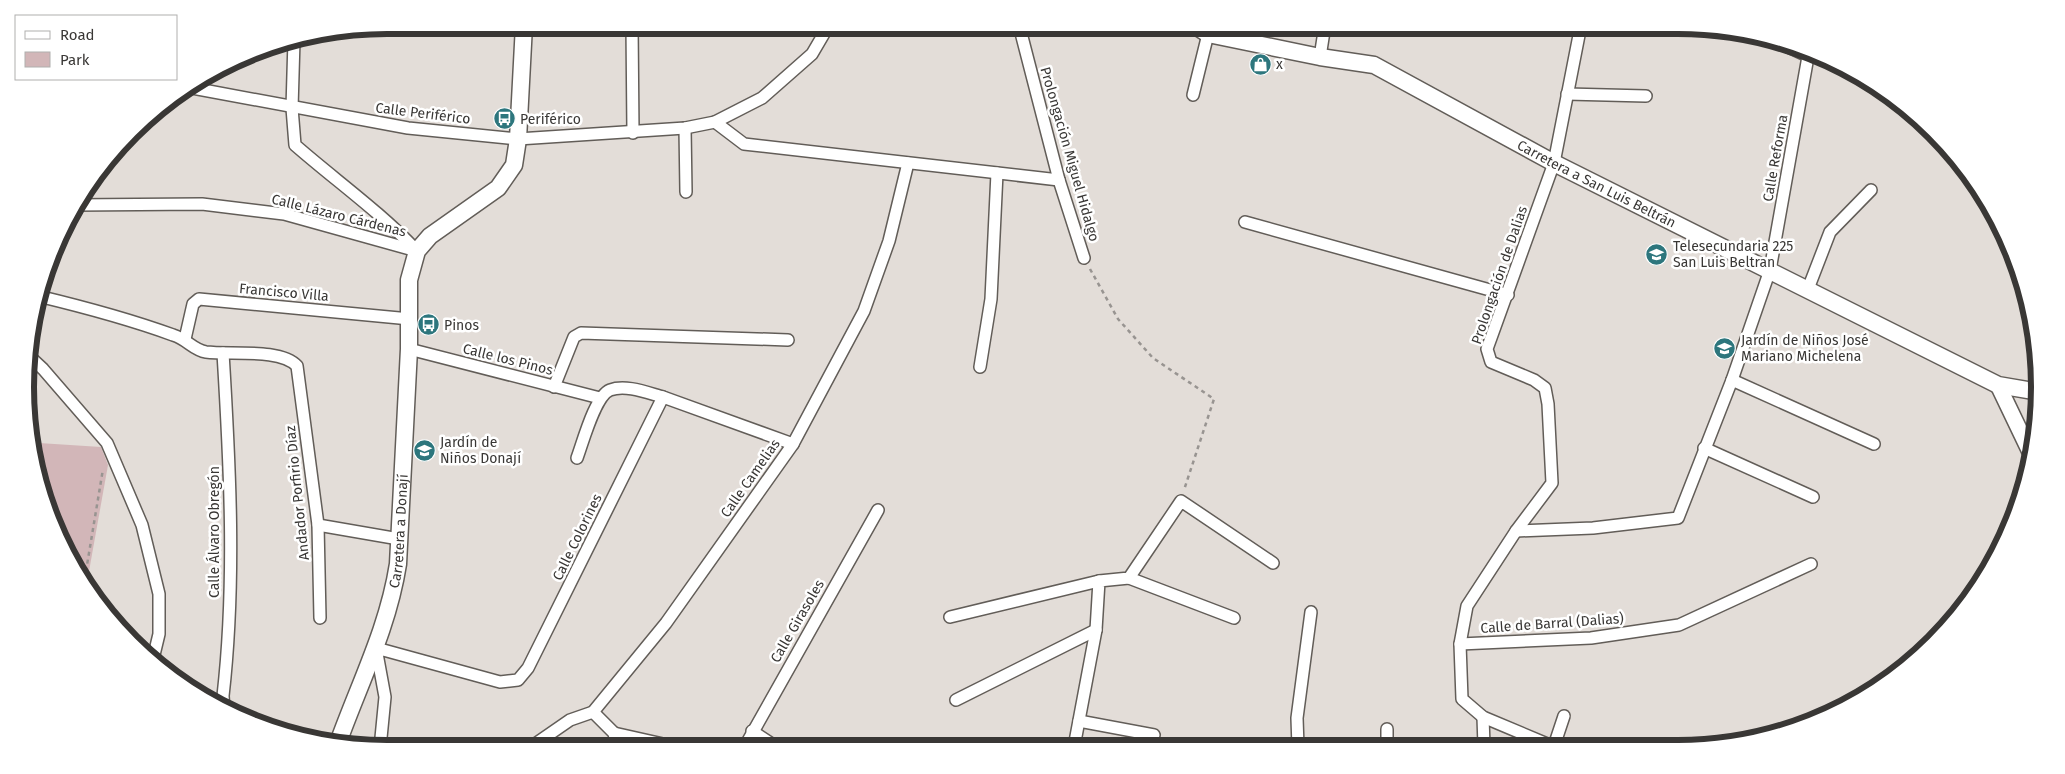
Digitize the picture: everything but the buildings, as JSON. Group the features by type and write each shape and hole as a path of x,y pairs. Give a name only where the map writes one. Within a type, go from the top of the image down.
{"main road":[{"name":"Carretera a Donají","path":"340,737 376,648 392,599 399,539 409,349 409,280 417,251 430,236 498,188 514,165 518,139 524,34"},
{"name":"Carretera a San Luis Beltrán","path":"1219,34 1320,57 1374,65 1554,163 1998,385 2031,391"}],"street":[{"path":"632,34 633,133"},
{"name":"Calle Periférico","path":"197,89 408,128 518,139 633,133 685,128 715,122 762,98 812,54 824,34"},
{"name":"Prolongación Miguel Hidalgo","path":"1021,34 1059,180 1084,258"},
{"path":"1193,95 1201,34"},
{"path":"1320,57 1324,34"},
{"name":"Prolongación de Dalias","path":"1539,740 1483,717 1462,699 1460,644 1467,606 1516,531 1552,483 1548,404 1545,388 1534,380 1491,362 1487,349 1554,163 1579,34"},
{"path":"294,47 292,108 294,145 351,194 393,225 417,251"},
{"name":"Calle Reforma","path":"1516,531 1592,528 1678,518 1732,380 1770,270 1807,59"},
{"path":"1567,94 1646,96"},
{"path":"715,122 744,144 1059,180"},
{"path":"685,128 686,192"},
{"name":"Calle Camelias","path":"593,712 666,623 792,444 864,311 889,241 908,163"},
{"path":"980,367 991,299 997,173"},
{"path":"1808,289 1830,232 1871,190"},
{"name":"Calle Lázaro Cárdenas","path":"84,205 202,204 275,213 417,251"},
{"path":"1245,222 1508,295"},
{"path":"46,298 109,313 186,339 196,350 223,354"},
{"name":"Francisco Villa","path":"186,339 193,304 199,299 410,319"},
{"path":"554,387 574,337 581,333 788,340"},
{"name":"Calle los Pinos","path":"409,349 600,398"},
{"name":"Andador Porfirio Díaz","path":"223,354 272,355 292,360 297,366 318,525 320,618"},
{"name":"Calle Álvaro Obregón","path":"221,699 231,582 227,425 223,354"},
{"path":"35,362 107,443 142,526 159,594 159,634 155,653"},
{"path":"1732,380 1874,444"},
{"path":"1998,385 2026,444"},
{"path":"577,458 600,398 611,390 634,389 663,397 792,444"},
{"name":"Calle Colorines","path":"376,648 500,682 518,680 528,668 663,397"},
{"path":"1704,448 1813,497"},
{"path":"1129,578 1181,501 1273,563"},
{"name":"Calle Girasoles","path":"748,740 878,510"},
{"path":"318,525 399,539"},
{"name":"Calle de Barral (Dalias)","path":"1460,644 1591,638 1679,625 1811,564"},
{"path":"950,617 1099,581 1129,578 1234,618"},
{"path":"1075,740 1096,630 1099,581"},
{"path":"1298,740 1297,718 1311,612"},
{"path":"956,700 1096,630"},
{"path":"376,648 384,697 381,740"},
{"path":"541,740 570,720 593,712 614,733 645,740"},
{"path":"1555,740 1564,716"},
{"path":"1483,717 1484,740"},
{"path":"1079,721 1154,735"},
{"path":"1387,729 1387,740"},
{"path":"752,731 766,740"},
{"path":"614,733 615,740"}],"path":[{"name":"Prolongación Miguel Hidalgo","path":"1084,258 1118,319 1154,358 1214,399 1181,501"},
{"path":"86,571 107,443"}],"green space":[{"path":"39,444 101,447 108,465 88,575 70,543 52,501"}],"place":[{"name":"x","path":"1260,64"},
{"name":"Periférico","path":"504,119"},
{"name":"Telesecundaria 225 San Luis Beltran","path":"1657,254"},
{"name":"Pinos","path":"428,325"},
{"name":"Jardín de Niños José Mariano Michelena","path":"1725,348"},
{"name":"Jardín de Niños Donají","path":"424,450"}]}
